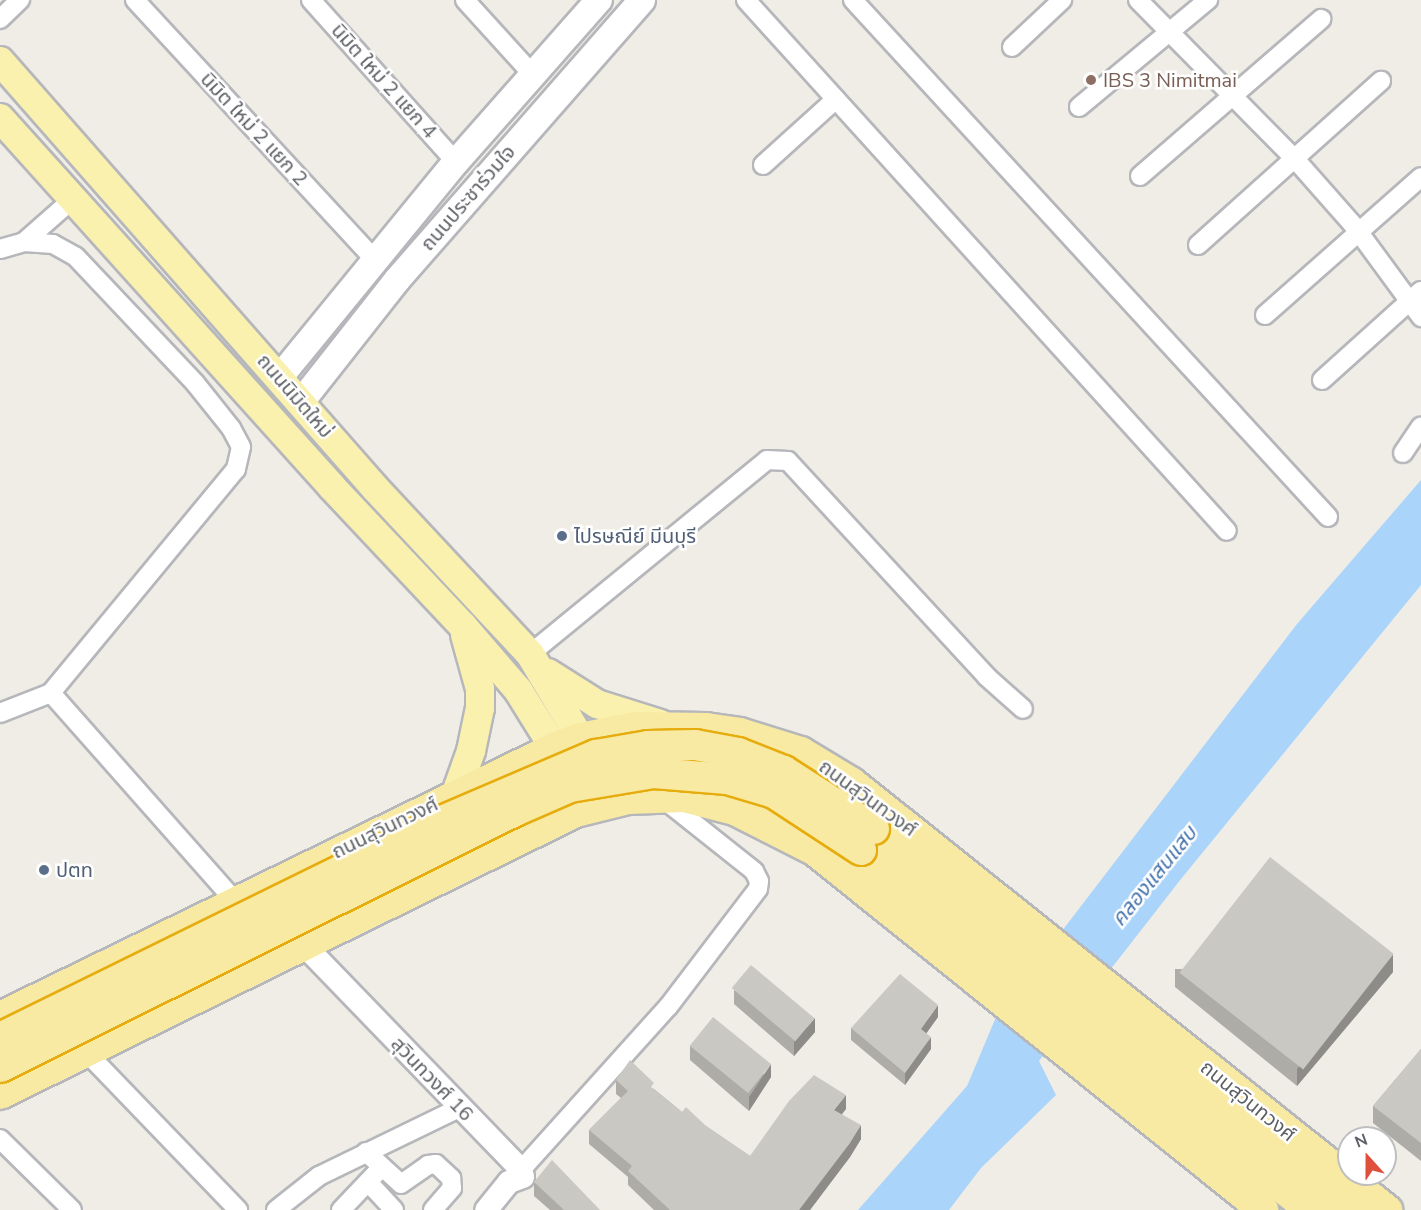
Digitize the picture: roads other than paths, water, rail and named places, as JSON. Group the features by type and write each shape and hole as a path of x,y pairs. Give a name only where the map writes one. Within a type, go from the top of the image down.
{"highway":[{"name":"ถนนสุวินทวงศ์","path":"0,1017 456,793 568,743 636,727 671,727 740,733 801,753 852,783 1387,1210"},
{"path":"568,743 590,808"},
{"name":"ถนนสุวินทวงศ์","path":"0,1038 430,826 538,777 596,755 648,746 695,745 738,753 784,771 874,829 1348,1210"},
{"path":"0,1067 524,807 570,787 610,778 692,773 774,793 861,850 1310,1210"},
{"path":"0,1094 590,808 659,796 700,800 735,810 814,850 1263,1210"},
{"path":"78,980 100,985 112,994 119,1018 99,1047"}],"main road":[{"name":"ถนนประชาร่วมใจ","path":"279,378 374,259 456,162 599,0"},
{"name":"ถนนประชาร่วมใจ","path":"301,402 397,280 642,0"},
{"name":"ถนนนิมิตใหม่","path":"0,61 279,378 535,661 568,743"},
{"name":"ถนนนิมิตใหม่","path":"0,118 568,743"},
{"path":"374,259 397,280"},
{"path":"456,793 471,751 480,708 477,678 462,625"},
{"path":"535,661 597,704 671,727"}],"street":[{"path":"0,19 20,0"},
{"name":"นิมิต ใหม่ 2 แยก 2","path":"135,0 374,259"},
{"name":"นิมิต ใหม่ 2 แยก 4","path":"311,0 456,162"},
{"path":"465,0 532,75"},
{"path":"746,0 1227,531"},
{"path":"853,0 1328,517"},
{"path":"1012,47 1062,0"},
{"path":"1138,0 1295,159 1416,296 1421,317"},
{"path":"1078,107 1208,0"},
{"path":"1140,176 1230,94 1321,19"},
{"path":"1198,245 1381,81"},
{"path":"763,165 836,99"},
{"path":"1265,315 1421,177"},
{"path":"24,242 74,199"},
{"path":"0,249 24,242 53,244 76,257 125,308 231,428 241,447 236,470 54,690 0,713"},
{"path":"125,308 152,286"},
{"path":"1322,380 1416,296"},
{"path":"1403,453 1421,426"},
{"path":"535,661 767,460 788,461 987,677 1023,709"},
{"path":"54,690 236,902"},
{"path":"486,1210 510,1182 523,1177 521,1170 668,1007 758,889 754,871 659,796"},
{"name":"สุวินทวงศ์ 16","path":"304,945 521,1170"},
{"path":"99,1047 238,1210"},
{"path":"276,1210 306,1184 366,1152 459,1108"},
{"path":"0,1138 72,1210"},
{"path":"366,1152 401,1184 428,1165 436,1164 451,1178 452,1188 433,1210"},
{"path":"341,1210 381,1168"},
{"path":"368,1182 394,1210"}],"water":[{"name":"คลองแสนแสบ","path":"1421,480 1421,585 1181,879 1039,1061 1056,1095 981,1168 949,1210 858,1210 967,1086 996,1017 1297,624"}],"place":[{"name":"IBS 3 Nimitmai","path":"1091,80"},
{"name":"ไปรษณีย์ มีนบุรี","path":"562,536"},
{"name":"ปตท","path":"44,870"}]}
